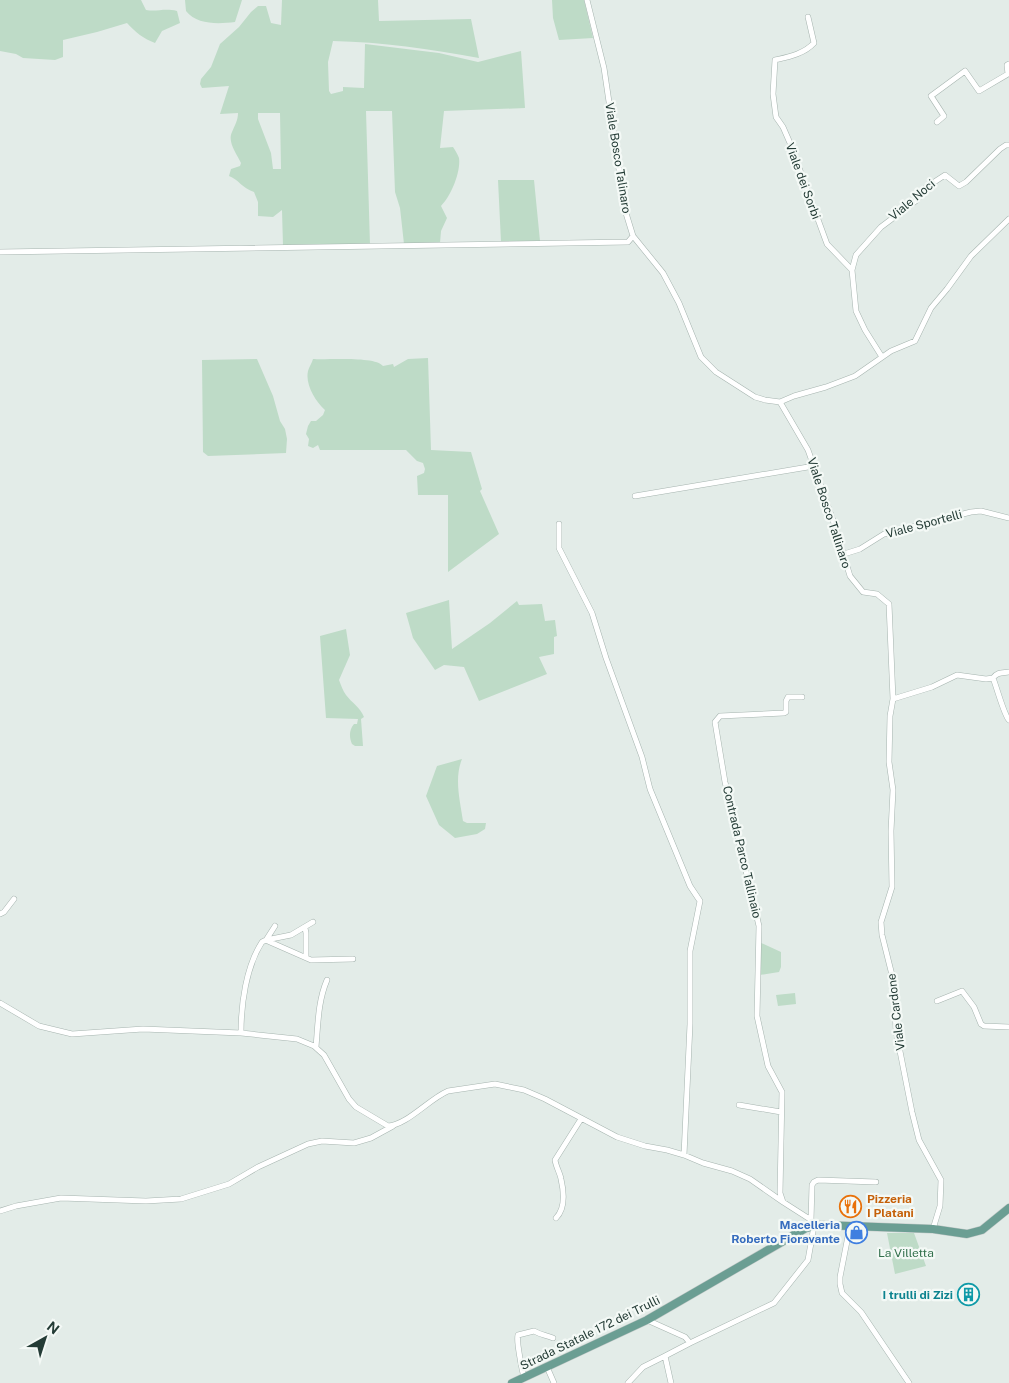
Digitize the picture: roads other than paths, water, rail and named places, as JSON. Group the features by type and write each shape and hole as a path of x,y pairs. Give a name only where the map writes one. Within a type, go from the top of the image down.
{"main road":[{"name":"Strada Statale 172 dei Trulli","path":"512,1383 647,1320 815,1223 933,1229 967,1234 976,1233 987,1227 1009,1208"}],"street":[{"name":"Viale Bosco Talinaro","path":"587,0 604,68 625,210 633,236 662,274 679,303 701,357 716,372 756,397 780,402"},
{"name":"Viale dei Sorbi","path":"808,17 814,44 793,56 775,60 772,94 776,117 790,143 827,244 852,270"},
{"path":"937,122 944,116 931,96 965,71 979,91 1008,74 1007,66 1009,64"},
{"name":"Viale Noci","path":"852,270 856,255 880,227 916,200 925,188 945,175 959,186 966,182 1000,149 1006,145 1009,146"},
{"path":"780,402 854,376 891,351 914,341 931,308 971,256 1009,219"},
{"path":"0,252 628,242 633,236"},
{"path":"852,270 856,311 865,330 882,357"},
{"name":"Viale Bosco Tallinaro","path":"780,402 808,450 850,576 863,592 877,594 889,604 893,699"},
{"path":"635,496 814,466"},
{"name":"Viale Sportelli","path":"844,554 860,549 884,534 971,512 981,512 1009,518"},
{"path":"559,524 560,548 592,613 606,658 642,757 650,789 690,886 700,901 690,951 690,1024 684,1155"},
{"path":"893,699 932,686 957,675 986,680 1009,672"},
{"path":"993,678 1005,716 1009,720"},
{"name":"Contrada Parco Tallinaio","path":"782,1202 780,1193 782,1092 766,1060 757,1016 759,926 735,829 715,722 720,716 784,713 786,712 786,700 788,697 802,697"},
{"name":"Viale Cardone","path":"893,699 890,716 889,762 893,790 891,831 892,887 881,922 882,935 894,983 896,1031 912,1112 919,1140 941,1180 940,1206 933,1229"},
{"path":"0,914 4,912 14,899"},
{"path":"266,940 291,935 313,922"},
{"path":"241,1033 242,1002 247,980 260,946 275,926"},
{"path":"305,928 306,957"},
{"path":"266,940 306,957 319,960 353,959"},
{"path":"316,1047 322,991 327,980"},
{"path":"937,1001 962,991 974,1007 981,1024 984,1026 1009,1027"},
{"path":"0,1002 39,1026 72,1034 143,1029 241,1033 297,1039 316,1047 324,1055 356,1107 384,1125 394,1126"},
{"path":"0,1211 16,1206 61,1198 146,1202 181,1199 229,1184 274,1159 308,1144 322,1141 354,1143 371,1138 387,1131 441,1094 462,1088 495,1084 524,1090 617,1137 684,1155 702,1163 732,1171 750,1179 815,1223"},
{"path":"739,1104 781,1112"},
{"path":"556,1218 561,1213 563,1202 561,1179 555,1160 581,1119"},
{"path":"628,1383 643,1367 774,1303 808,1260 815,1223 812,1185 814,1182 818,1180 876,1182"},
{"path":"850,1226 840,1277 842,1293 861,1312 909,1383"},
{"path":"647,1320 685,1337 690,1343"},
{"path":"524,1377 516,1340 518,1335 534,1331 542,1336 546,1335 553,1338"},
{"path":"665,1356 671,1383"},
{"path":"547,1367 554,1383"}],"place":[{"name":"Pizzeria I Platani","path":"851,1206"},
{"name":"Macelleria Roberto Fioravante","path":"856,1232"},
{"name":"I trulli di Zizi","path":"969,1295"}],"park label":[{"name":"La Villetta","path":"906,1253"}]}
